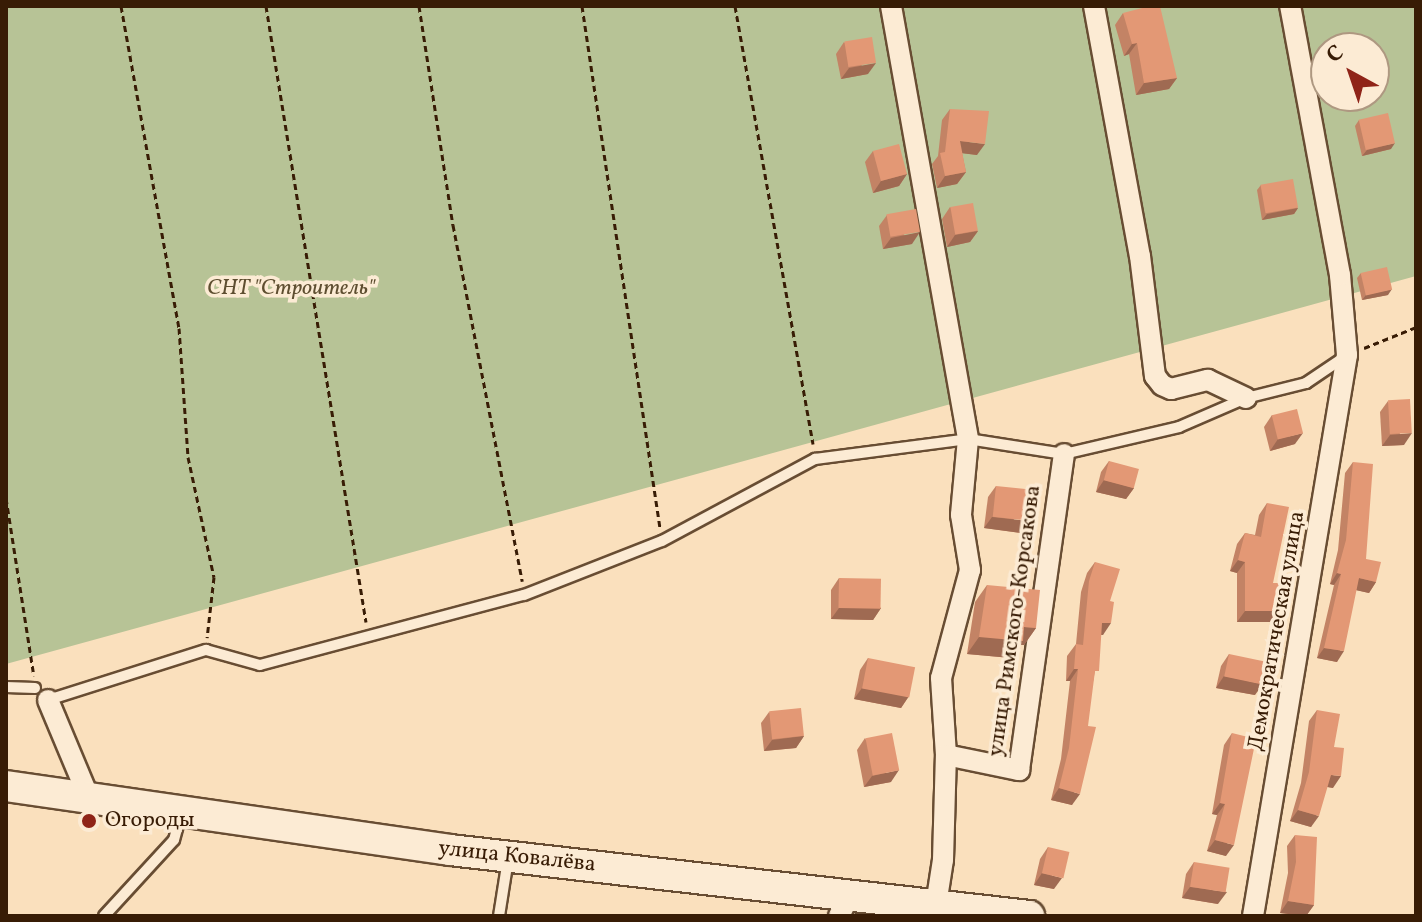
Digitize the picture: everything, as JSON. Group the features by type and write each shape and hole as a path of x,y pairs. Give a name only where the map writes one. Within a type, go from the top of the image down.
{"street":[{"path":"891,6 968,439 961,515 970,570 941,678 946,755 943,860 936,905"},
{"path":"1094,6 1140,256 1155,376 1162,385 1171,389 1208,380 1246,398"},
{"name":"Демократическая улица","path":"1253,916 1347,355 1340,275 1290,6"},
{"name":"улица Римского-Корсакова","path":"946,755 1019,770 1064,454"},
{"path":"42,694 89,798"},
{"name":"улица Ковалёва","path":"6,786 845,905 936,905 1010,915"}],"lane":[{"path":"6,687 42,694 206,650 260,665 368,639 524,595 662,541 815,459 968,439 1064,454 1179,427 1246,398 1306,383 1347,355"},
{"path":"104,916 174,840 182,811"},
{"path":"499,916 508,856"}],"path":[{"path":"121,6 179,328 188,457 214,577 206,650"},
{"path":"266,6 368,639"},
{"path":"419,6 453,225 524,595"},
{"path":"582,6 662,541"},
{"path":"735,6 815,459"},
{"path":"1347,355 1416,327"},
{"path":"6,498 42,694"}],"green space":[{"name":"СНТ \"Строитель\"","path":"6,6 1416,6 1416,276 6,664"}],"building":[{"path":"1160,6 1177,78 1144,83 1137,43 1132,44 1123,13"},
{"path":"872,37 876,63 848,67 844,41"},
{"path":"950,109 989,111 985,144 960,141 966,172 945,176 940,153 945,152"},
{"path":"1388,113 1395,143 1366,150 1359,120"},
{"path":"899,144 907,174 881,181 873,151"},
{"path":"1293,179 1298,208 1266,213 1261,185"},
{"path":"973,203 978,231 955,235 950,207"},
{"path":"916,209 920,232 890,237 886,214"},
{"path":"1387,267 1392,289 1366,295 1361,273"},
{"path":"1410,399 1412,433 1390,434 1388,400"},
{"path":"1297,409 1303,433 1278,440 1272,415"},
{"path":"1109,461 1139,469 1134,488 1104,480"},
{"path":"1353,462 1373,464 1366,559 1381,562 1376,582 1359,578 1344,651 1324,648 1341,574 1337,573 1346,540"},
{"path":"996,486 1033,490 1030,521 993,517"},
{"path":"1267,503 1289,507 1273,583 1279,583 1278,611 1245,611 1245,562 1238,560 1245,533 1261,537"},
{"path":"1095,562 1120,569 1110,601 1114,602 1111,623 1102,623 1099,671 1095,671 1088,726 1096,727 1080,794 1059,788 1069,748 1078,669 1074,669 1076,644 1083,645 1089,581"},
{"path":"839,578 881,579 880,609 838,608"},
{"path":"987,585 1040,590 1036,628 1024,627 1023,641 979,637"},
{"path":"1229,654 1267,662 1262,685 1224,676"},
{"path":"868,658 915,667 909,698 862,688"},
{"path":"801,708 804,736 772,739 769,711"},
{"path":"1317,710 1340,714 1334,747 1344,748 1341,776 1331,775 1319,816 1298,810 1309,772"},
{"path":"892,733 899,770 873,775 865,738"},
{"path":"1232,733 1256,739 1234,845 1215,840 1225,804 1220,803"},
{"path":"1295,835 1317,837 1314,905 1288,901 1296,862"},
{"path":"1048,847 1069,852 1063,878 1042,873"},
{"path":"1194,862 1230,868 1226,892 1190,887"}],"place":[{"name":"Огороды","path":"89,821"}]}
